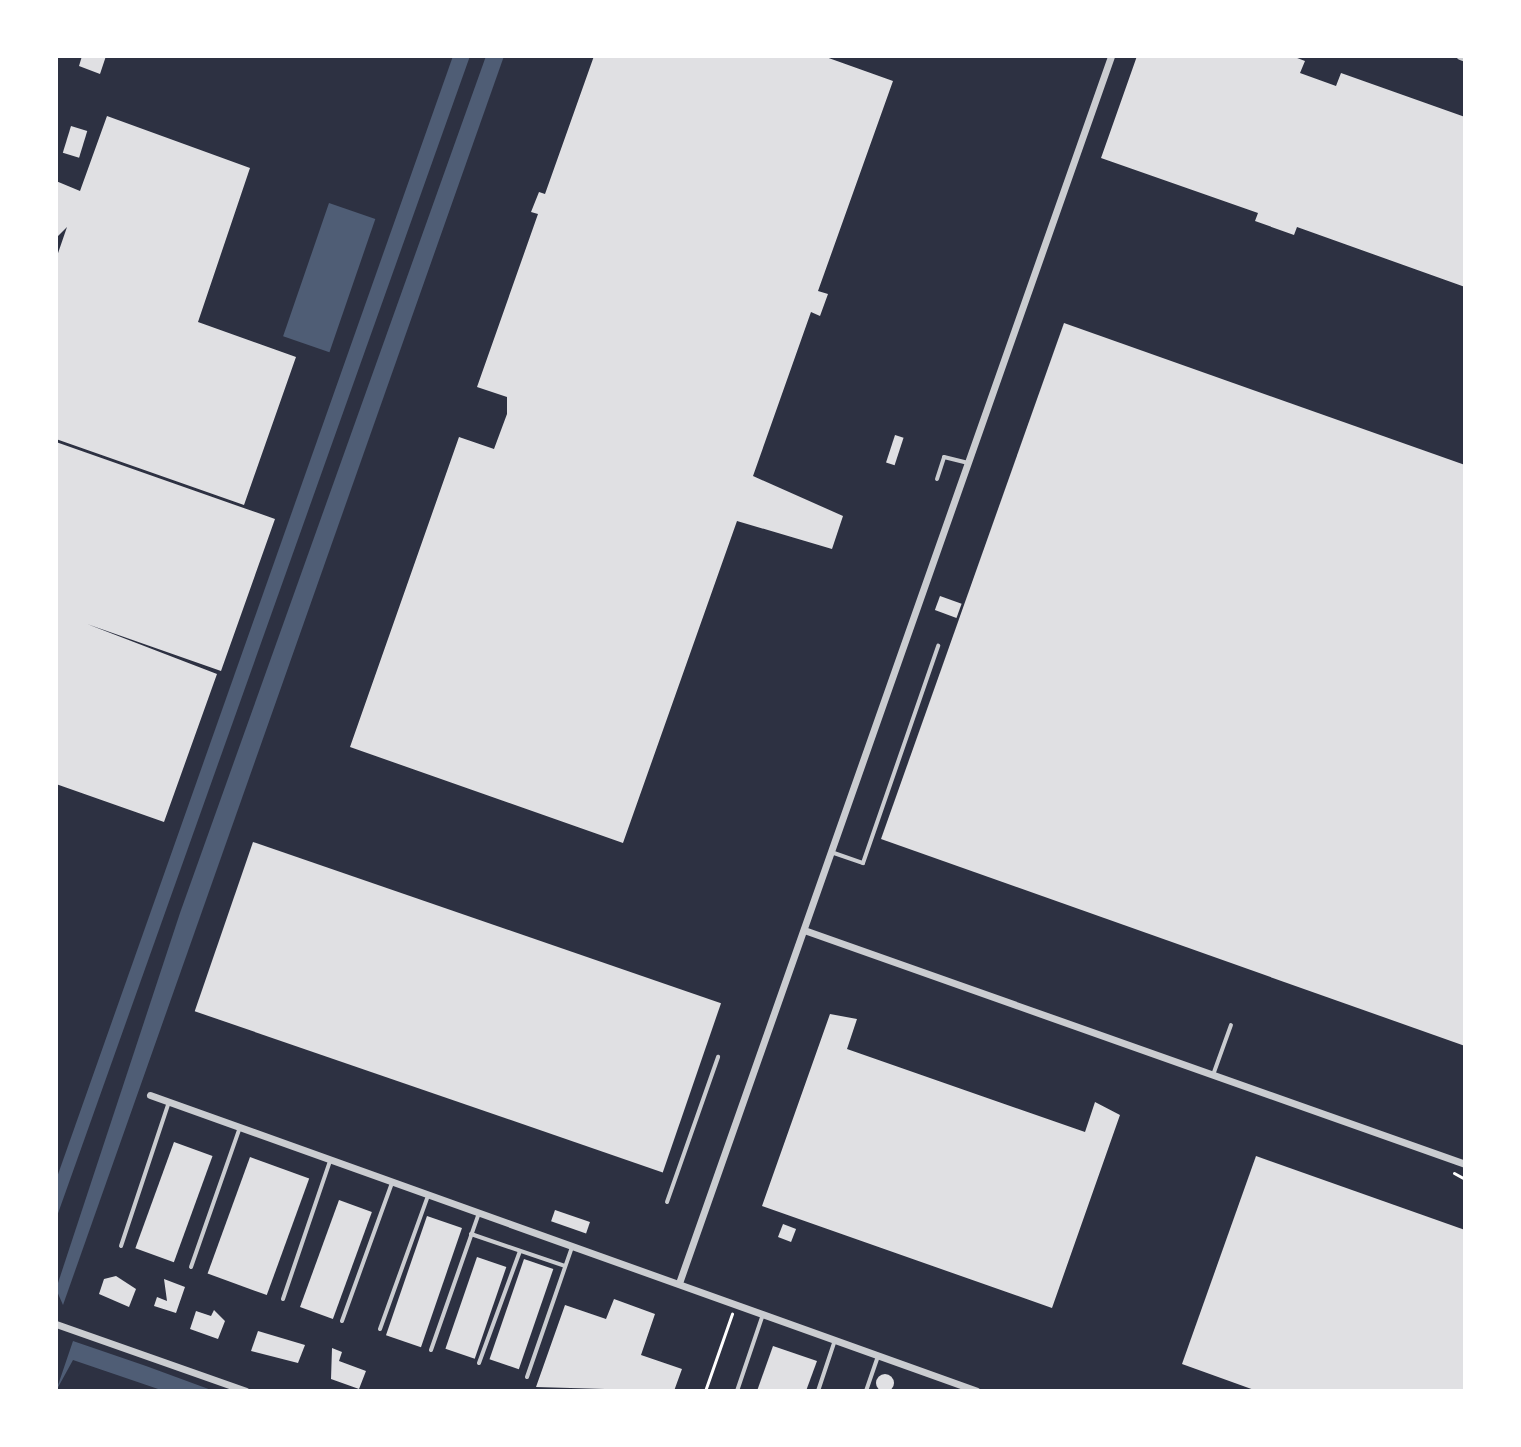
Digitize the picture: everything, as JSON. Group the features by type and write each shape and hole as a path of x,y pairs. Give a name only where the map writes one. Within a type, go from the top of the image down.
{"street":[{"path":"679,1283 1111,56"},
{"path":"804,930 1465,1164"},
{"path":"150,1095 977,1391"},
{"path":"56,1325 246,1391"}],"lane":[{"path":"937,479 944,457 968,463"},
{"path":"831,852 863,863 938,646"},
{"path":"1213,1075 1231,1025"},
{"path":"667,1202 718,1057"},
{"path":"121,1246 169,1102"},
{"path":"191,1267 240,1127"},
{"path":"283,1299 331,1159"},
{"path":"342,1321 393,1181"},
{"path":"380,1329 428,1194"},
{"path":"431,1350 479,1212"},
{"path":"471,1234 565,1266"},
{"path":"527,1377 572,1245"},
{"path":"479,1363 520,1251"},
{"path":"737,1391 763,1313"},
{"path":"818,1391 836,1339"},
{"path":"866,1391 879,1355"}],"path":[{"path":"705,1391 736,1303"}],"water":[{"path":"453,56 470,56 56,1219 56,1180"},
{"path":"486,56 504,56 63,1305 56,1289 180,913"},
{"path":"329,203 375,219 329,352 283,336"},
{"path":"73,1341 214,1391 164,1391 73,1360 56,1391"}],"building":[{"path":"82,56 106,56 100,74 79,66"},
{"path":"594,56 823,56 893,81 818,291 828,294 820,316 811,312 753,476 843,516 832,549 737,521 623,843 350,747 459,437 494,449 507,414 507,397 477,387 538,214 531,212 539,192 545,194"},
{"path":"1137,56 1292,56 1305,61 1300,73 1336,86 1341,73 1465,117 1465,287 1297,227 1294,235 1255,221 1258,213 1101,158"},
{"path":"107,116 250,168 198,322 296,357 244,505 56,439 56,259 67,227 56,238 56,181 80,191"},
{"path":"71,126 87,131 79,158 63,153"},
{"path":"1064,323 1465,465 1465,1046 881,839"},
{"path":"895,435 904,438 895,465 886,463"},
{"path":"56,442 275,519 221,671 87,624 217,674 164,822 56,784"},
{"path":"940,596 962,604 956,618 935,610"},
{"path":"253,842 721,1003 663,1172 195,1011"},
{"path":"830,1014 857,1019 847,1049 1085,1132 1095,1102 1120,1115 1052,1308 762,1206"},
{"path":"174,1142 213,1156 174,1262 135,1248"},
{"path":"1256,1156 1465,1230 1465,1391 1257,1391 1182,1364"},
{"path":"250,1157 309,1179 267,1295 208,1274"},
{"path":"339,1200 372,1212 333,1319 300,1307"},
{"path":"555,1210 590,1222 586,1233 551,1221"},
{"path":"427,1216 462,1228 421,1347 386,1335"},
{"path":"783,1224 796,1229 791,1242 778,1237"},
{"path":"477,1257 506,1267 475,1359 445,1349"},
{"path":"524,1259 553,1269 519,1369 489,1359"},
{"path":"116,1276 136,1289 129,1307 99,1294 104,1279"},
{"path":"164,1279 185,1287 176,1313 154,1306 157,1297 167,1301"},
{"path":"614,1299 655,1314 641,1355 682,1369 674,1391 536,1387 565,1305 606,1319"},
{"path":"214,1310 225,1321 218,1339 190,1329 196,1311 211,1316"},
{"path":"258,1331 305,1345 298,1363 251,1351"},
{"path":"773,1346 817,1361 806,1391 757,1391"},
{"path":"332,1348 342,1352 339,1361 366,1371 359,1389 331,1379"},
{"path":"881,1374 889,1374 894,1383 892,1390 881,1392 876,1387 876,1379"}]}
